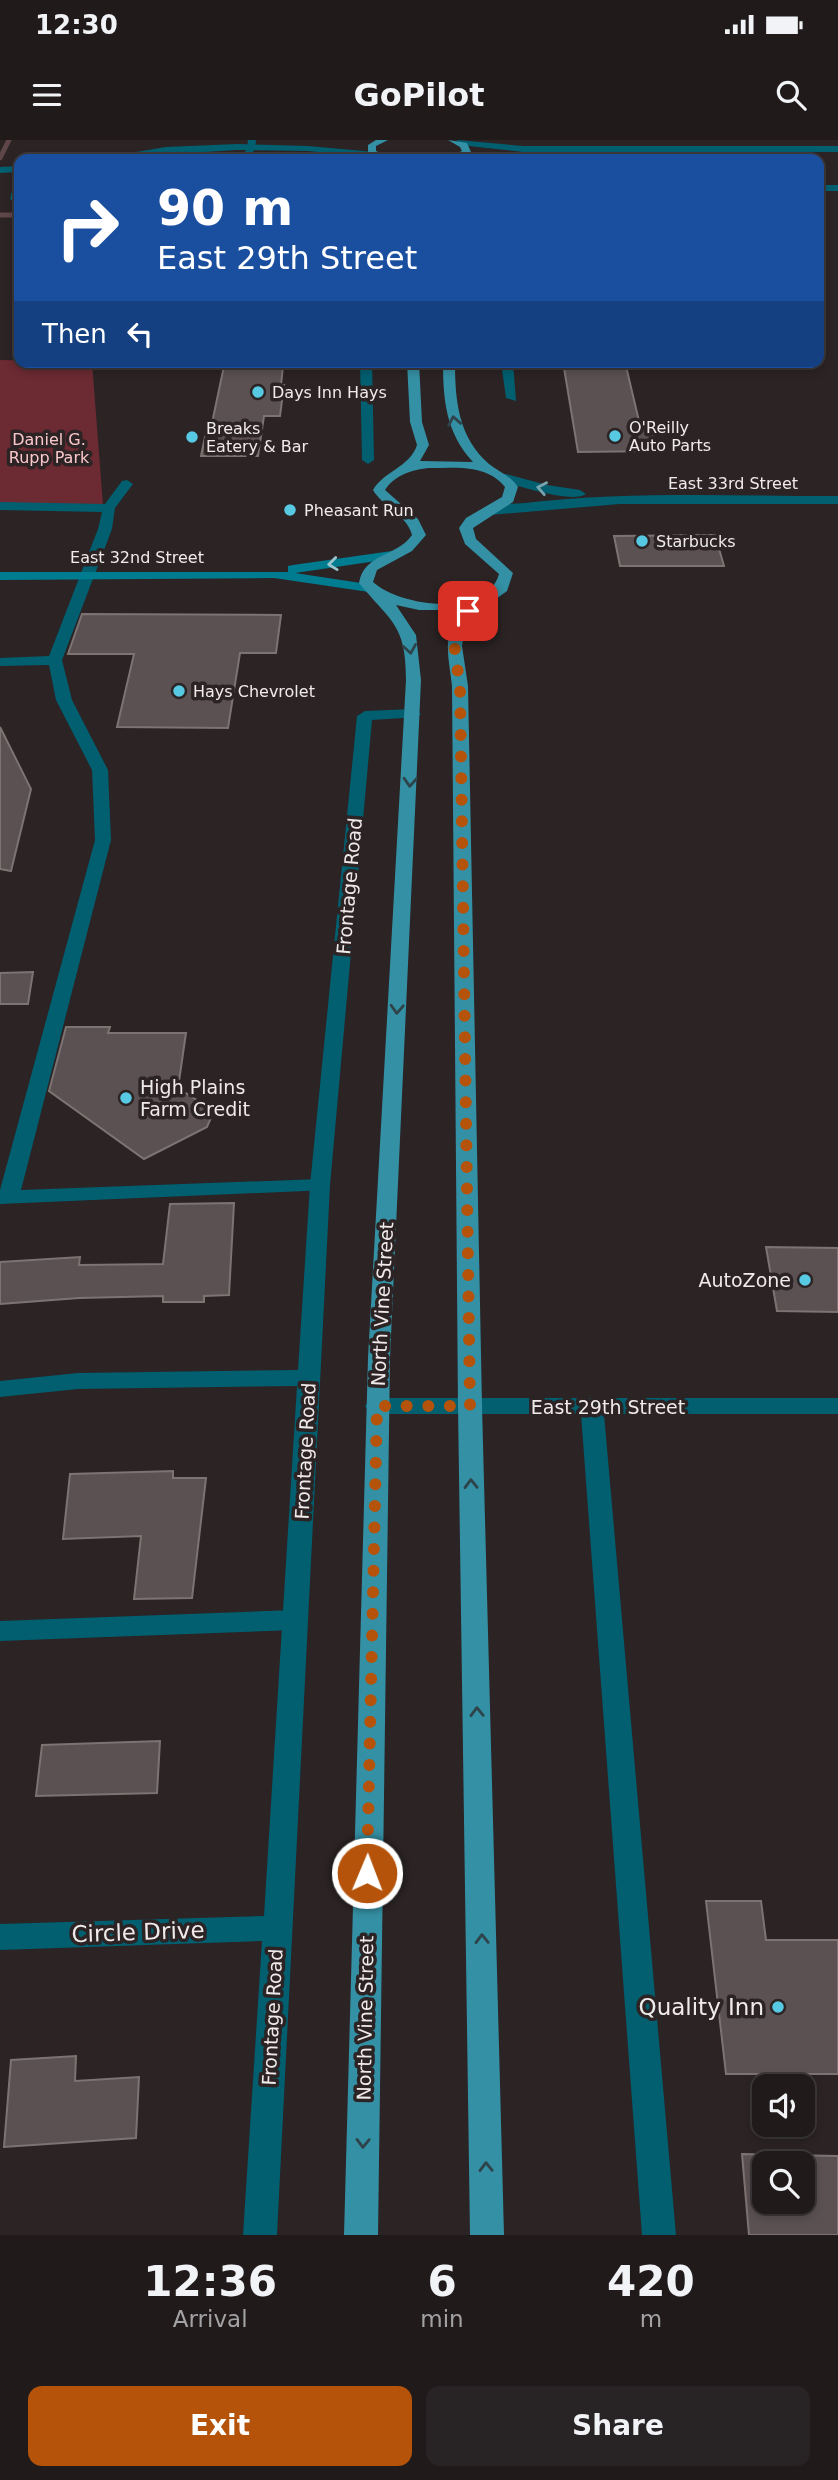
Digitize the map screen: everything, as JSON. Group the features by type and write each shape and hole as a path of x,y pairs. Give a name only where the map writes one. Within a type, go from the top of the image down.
{"main road":[{"path":"378,154 370,148 384,140"},
{"path":"455,141 467,148 467,152 462,154"},
{"path":"413,368 416,422 423,445 421,452 408,467 382,483 379,490 382,497 419,529 417,542 392,555 368,572 366,578 373,592 437,607 469,606 487,600"},
{"path":"450,368 456,432 467,450 486,468 506,478 512,487 511,494 502,505 471,521 466,533 470,541 506,573 504,585 461,617 454,642 460,686 470,1406 487,2235"},
{"path":"408,467 447,464 486,468"},
{"name":"North Vine Street","path":"361,2235 377,1406 413,714 412,663 408,633 402,622 373,592"}],"street":[{"path":"309,148 384,140"},
{"path":"455,141 523,149 838,149"},
{"path":"142,154 252,144 353,154"},
{"path":"486,154 523,149"},
{"path":"366,368 368,460"},
{"path":"508,368 512,398"},
{"name":"East 33rd Street","path":"506,478 556,491 627,500"},
{"path":"127,484 109,508 105,528 55,660 64,700 100,770 103,840 5,1197 320,1185"},
{"name":"East 33rd Street","path":"490,511 627,500 838,500"},
{"path":"0,506 109,508"},
{"name":"East 32nd Street","path":"274,574 392,555"},
{"name":"East 32nd Street","path":"0,576 274,574 373,592"},
{"path":"0,662 55,660"},
{"name":"Frontage Road","path":"260,2235 320,1185 365,716 413,714"},
{"path":"0,1389 78,1381 309,1378"},
{"name":"East 29th Street","path":"377,1406 838,1406"},
{"path":"592,1408 659,2235"},
{"path":"0,1631 294,1620"},
{"name":"Circle Drive","path":"0,1937 277,1928"}],"green space":[{"name":"Daniel G. Rupp Park","path":"0,360 14,360 14,368 92,368 103,505 0,505"}],"building":[{"path":"224,368 283,368 281,385 284,385 280,416 264,416 258,456 201,456 208,423 212,423"},
{"path":"564,368 626,368 639,421 650,421 657,451 578,452"},
{"path":"715,535 724,566 620,566 614,536"},
{"name":"Hays Chevrolet","path":"82,614 281,615 276,653 240,653 228,728 117,727 134,654 68,654"},
{"path":"0,727 31,789 11,871 0,869"},
{"path":"33,972 28,1004 0,1004 0,973"},
{"name":"High Plains Farm Credit","path":"66,1027 110,1027 108,1033 186,1033 178,1088 214,1111 207,1127 144,1159 49,1091"},
{"path":"234,1203 229,1295 204,1296 204,1302 163,1302 163,1296 79,1298 0,1304 0,1262 80,1257 79,1265 163,1264 170,1204"},
{"name":"AutoZone","path":"766,1247 838,1248 838,1312 777,1311"},
{"path":"173,1471 173,1478 206,1478 192,1598 134,1599 141,1536 63,1539 70,1474"},
{"path":"160,1741 157,1793 36,1796 42,1745"},
{"name":"Quality Inn","path":"706,1901 761,1901 766,1940 838,1940 838,2074 726,2074"},
{"path":"76,2056 75,2081 139,2077 136,2138 4,2147 11,2060"},
{"path":"742,2154 752,2154 752,2214 815,2214 815,2156 838,2156 838,2235 749,2235"}],"waterway":[{"path":"0,158 9,140"},
{"path":"0,215 14,215"}],"place":[{"name":"Days Inn Hays","path":"258,392"},
{"name":"O'Reilly Auto Parts","path":"615,436"},
{"name":"Breaks Eatery & Bar","path":"192,437"},
{"name":"Pheasant Run","path":"290,510"},
{"name":"Starbucks","path":"642,541"},
{"name":"Hays Chevrolet","path":"179,691"},
{"name":"High Plains Farm Credit","path":"126,1098"},
{"name":"AutoZone","path":"805,1280"},
{"name":"Quality Inn","path":"778,2007"}],"route":[{"path":"367,1873 377,1406 470,1406 460,686 454,642 457,624 468,611"}]}
